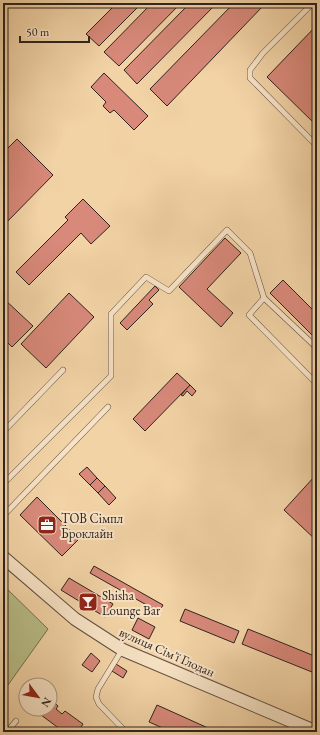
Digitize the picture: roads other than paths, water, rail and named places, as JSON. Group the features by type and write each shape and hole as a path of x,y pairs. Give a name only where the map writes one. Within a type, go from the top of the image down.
{"street":[{"name":"вулиця Сім'ї Глодан","path":"4,561 75,619 123,650 317,732"}],"lane":[{"path":"313,3 263,53 250,70 250,78 317,146"},
{"path":"3,484 111,376 112,314 146,277 169,291 227,230 250,253 264,298 317,348"},
{"path":"264,298 249,315 317,384"},
{"path":"3,432 63,370"},
{"path":"3,516 108,407"},
{"path":"123,650 98,689 96,697 99,704 126,732"},
{"path":"16,721 11,727 16,732"}],"place":[{"name":"ТОВ Сімпл Броклайн","path":"47,525"},
{"name":"Shisha Lounge Bar","path":"88,602"}]}
